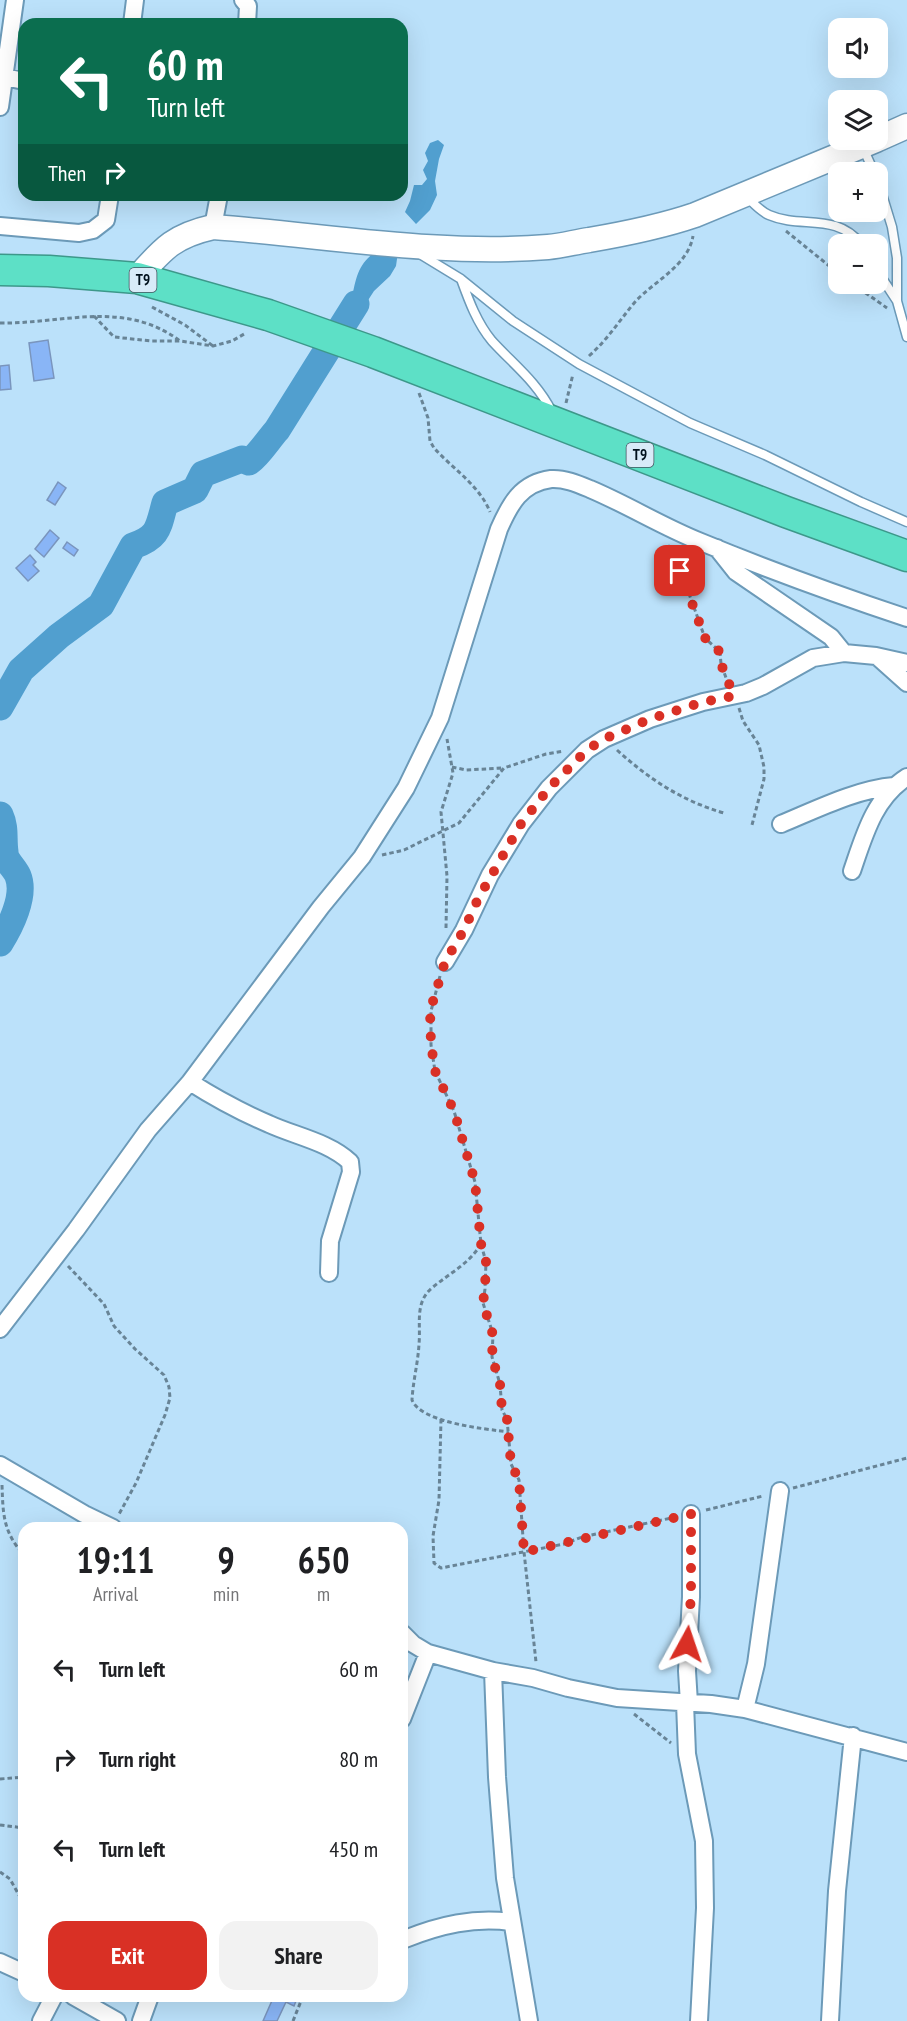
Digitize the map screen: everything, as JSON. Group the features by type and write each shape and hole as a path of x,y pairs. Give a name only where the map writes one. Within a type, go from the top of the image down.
{"highway":[{"name":"T9","path":"0,270 49,271 275,317 408,365 907,556"}],"main road":[{"path":"888,134 907,126"},
{"path":"141,291 158,255 178,238 213,227 477,249 549,247 675,222 851,150"}],"street":[{"path":"0,107 2,76 15,0"},
{"path":"133,18 135,0"},
{"path":"246,2 247,18"},
{"path":"2,76 18,80"},
{"path":"0,226 79,233 93,230 106,220 109,201"},
{"path":"213,227 218,201"},
{"path":"0,1329 148,1130 190,1083 321,907 362,857 406,788 440,718 499,529 509,505 522,489 541,481 554,479 581,486 617,500 717,548 907,618"},
{"path":"717,548 736,572 831,637 844,654"},
{"path":"445,962 464,930 490,875 521,824 549,788 587,750 604,739 650,719 763,686 813,658 844,654 876,656 907,663"},
{"path":"876,656 907,683"},
{"path":"781,824 838,801 900,781"},
{"path":"852,871 868,824 882,800 900,781"},
{"path":"190,1083 224,1104 330,1149 350,1162 351,1172 330,1241 329,1273"},
{"path":"1,1466 100,1522"},
{"path":"746,1708 756,1664 780,1491"},
{"path":"691,1514 687,1754 704,1841 705,1908 699,2021"},
{"path":"408,1639 428,1653 568,1688 617,1698 746,1708 907,1752"},
{"path":"408,1704 428,1653"},
{"path":"493,1671 497,1777 505,1878 529,2021"},
{"path":"830,2021 837,1891 853,1736"},
{"path":"408,1938 427,1930 469,1921 492,1919 512,1922"},
{"path":"0,1962 18,1970"},
{"path":"42,2021 51,2002"},
{"path":"84,2002 117,2021"},
{"path":"141,2021 148,2002"}],"lane":[{"path":"745,195 760,211 771,216 793,221 829,224 843,228 852,234"},
{"path":"888,214 897,258 897,302 907,337"},
{"path":"405,244 461,279 513,321 579,364 690,423 765,455 907,522"},
{"path":"461,279 478,322 492,340 538,387 560,424"},
{"path":"888,288 897,302"}],"path":[{"path":"560,424 572,378 579,364 610,336 644,293 666,275 683,256 692,242 694,215"},
{"path":"771,216 790,235 828,265"},
{"path":"141,291 213,346"},
{"path":"867,294 901,318"},
{"path":"94,316 114,337 213,346 232,341 275,317"},
{"path":"0,323 116,316 160,328 180,342"},
{"path":"408,365 428,418 430,441 445,461 474,488 485,502 499,529"},
{"path":"657,520 687,588 705,638 720,652 721,664 743,721 759,745 764,779 752,825"},
{"path":"440,718 447,733 453,773 441,806 447,876 446,928"},
{"path":"604,739 641,771 668,790 705,808 724,813"},
{"path":"452,767 466,770 504,768 558,751 587,750"},
{"path":"362,857 404,850 464,819 504,768"},
{"path":"445,962 430,1011 431,1044 435,1071 454,1111 473,1172 486,1274 483,1303 493,1335 492,1357 500,1384 501,1402 509,1432 508,1449 511,1464 519,1480 524,1552 536,1651 533,1678"},
{"path":"481,1244 474,1256 434,1286 423,1299 420,1309 420,1342 411,1400 414,1407 441,1419 509,1432"},
{"path":"56,1255 84,1281 104,1304 114,1326 164,1376 169,1387 170,1398 161,1425 136,1484 112,1522"},
{"path":"441,1419 439,1500 433,1536 435,1563 441,1568 524,1552 691,1514 907,1458"},
{"path":"1,1466 4,1521 10,1537 18,1547"},
{"path":"617,1698 640,1720 687,1754"},
{"path":"0,1779 18,1778"},
{"path":"0,1825 18,1827"},
{"path":"0,1872 10,1879 18,1893"},
{"path":"293,2021 301,2002"}],"water":[{"path":"438,140 444,145 435,181 437,195 430,210 416,224 405,212 414,185 422,185 427,179 423,170 428,161 425,153 430,143"},
{"path":"379,250 398,252 396,266 390,276 374,291 361,311 352,298 357,276 367,259"}],"building":[{"path":"48,340 54,378 34,381 29,343"},
{"path":"9,365 11,389 0,390 0,366"},
{"path":"58,482 66,488 55,505 47,500"},
{"path":"50,530 59,538 44,557 35,549"},
{"path":"67,542 78,550 74,556 63,548"},
{"path":"30,555 36,562 33,565 39,571 28,581 16,568"},
{"path":"271,2002 286,2002 277,2021 263,2021"}],"waterway":[{"path":"0,707 21,670 59,636 101,605 133,546 153,535 161,519 165,503 195,490 203,474 242,459 249,462 260,451 277,430 356,304"},
{"path":"0,815 4,829 5,855 15,870 20,884 20,893 12,920 0,943"}],"route":[{"path":"680,571 705,638 720,652 721,664 734,696 703,702 650,719 604,739 587,750 549,788 521,824 500,859 445,962 430,1011 430,1026 435,1071 454,1111 475,1182 481,1244 486,1262 483,1303 492,1327 492,1357 500,1384 502,1410 507,1419 511,1464 519,1480 524,1552 691,1514 692,1568 687,1644"}]}
